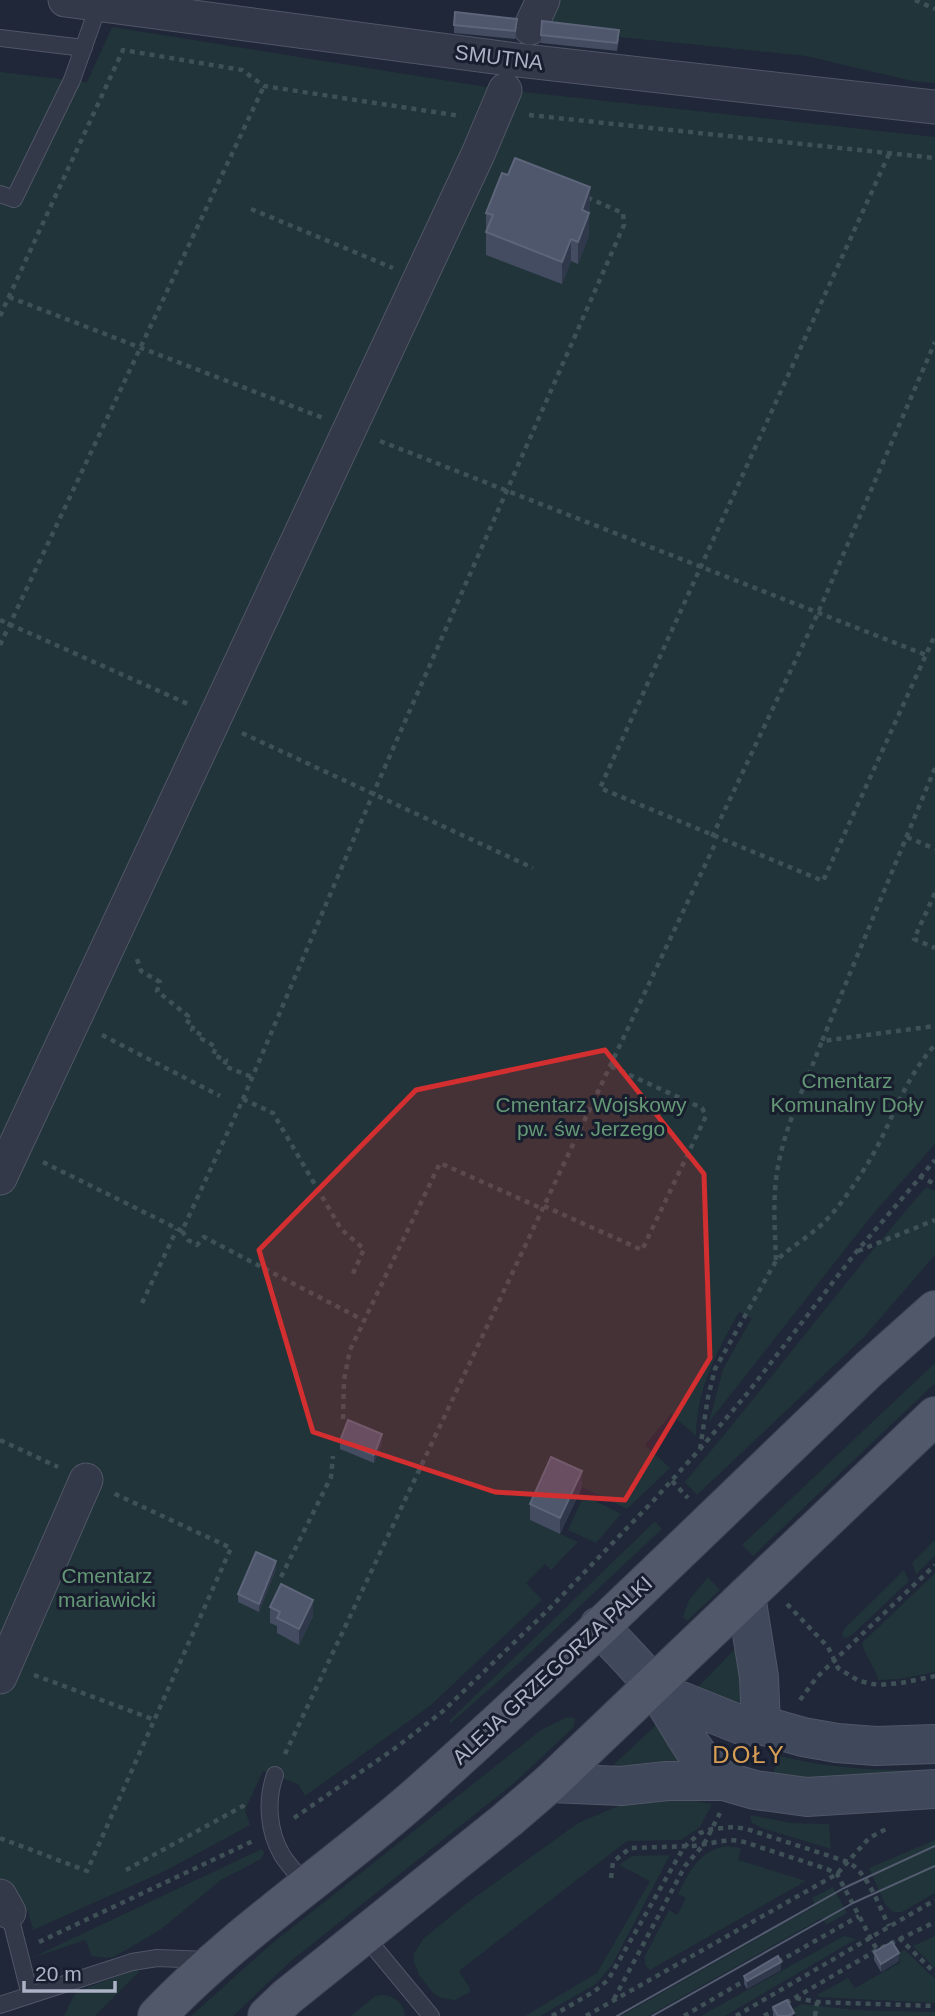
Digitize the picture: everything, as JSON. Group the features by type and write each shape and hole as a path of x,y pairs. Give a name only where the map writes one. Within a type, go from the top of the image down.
{"main road":[{"name":"ALEJA GRZEGORZA PALKI","path":"157,2016 215,1960 416,1797 869,1369 935,1310"},
{"path":"267,2016 507,1820 653,1685 763,1597 935,1416"},
{"path":"761,1725 759,1677 763,1597"},
{"path":"599,1626 653,1685 692,1749 724,1793"},
{"path":"653,1685 676,1699 746,1727 761,1725 803,1737 837,1742 876,1745 935,1744"},
{"path":"550,1783 621,1786 667,1780 724,1793 755,1790 807,1797 935,1789"}],"street":[{"name":"SMUTNA","path":"65,0 511,75 935,107"},
{"path":"0,1178 420,279 511,75"},
{"path":"3,1671 86,1480"}],"lane":[{"path":"0,194 15,200 72,80 99,4"},
{"path":"511,75 536,14"},
{"path":"0,38 84,48"},
{"path":"275,1774 268,1805 273,1830 282,1854 307,1886"},
{"path":"5,1904 30,1995"},
{"path":"363,1935 430,2016"},
{"path":"0,2005 145,1960 215,1960"}],"path":[{"path":"915,0 935,9"},
{"path":"0,316 123,50"},
{"path":"0,645 264,86"},
{"path":"935,158 888,154 600,788 823,881 935,635"},
{"path":"142,1303 243,1099 373,794 624,225 623,213 618,209 580,194"},
{"path":"251,209 420,279"},
{"path":"9,297 926,655"},
{"path":"712,836 818,613 935,342"},
{"path":"0,620 202,710 214,720 533,868"},
{"path":"776,1261 774,1217 779,1165 785,1140 822,1041 935,768"},
{"path":"907,836 935,849"},
{"path":"275,1774 715,844"},
{"path":"935,893 914,939 935,948"},
{"path":"111,939 139,960 141,971 160,982 157,991 188,1016 185,1020 194,1026 192,1030 216,1047 212,1055 226,1060 224,1066 252,1077"},
{"path":"73,1021 219,1096"},
{"path":"822,1041 935,1026"},
{"path":"700,1449 715,1369 776,1261 787,1249 815,1231 829,1218 868,1163 918,1063 935,1045"},
{"path":"343,1419 344,1380 350,1350 440,1163 642,1250 706,1116 702,1108 610,1066"},
{"path":"243,1099 273,1113 341,1229 364,1248 351,1278"},
{"path":"15,1147 180,1230 187,1240 197,1245 204,1237 365,1321"},
{"path":"19,1951 218,1859 273,1830 315,1805 442,1712 551,1607 700,1449 746,1395 857,1251 935,1160"},
{"path":"919,1176 935,1184"},
{"path":"857,1251 935,1220"},
{"path":"0,1440 231,1548 87,1871 0,1838"},
{"path":"281,1577 331,1477 333,1456"},
{"path":"800,1699 817,1676 935,1565"},
{"path":"763,1597 828,1647 833,1662 846,1673 868,1684 901,1683 935,1676"},
{"path":"3,1671 155,1720"},
{"path":"613,2000 685,1866 705,1844 724,1793"},
{"path":"126,1870 243,1806 248,1794"},
{"path":"552,2016 595,1991 608,1980 684,1847 700,1833 712,1829 734,1826 747,1829 848,1862 863,1878 889,1926"},
{"path":"586,2016 837,1874 876,1832 898,1828"},
{"path":"611,1878 612,1862 630,1848 684,1847 729,1839 741,1841 837,1874 877,1950"},
{"path":"736,2016 935,1900"},
{"path":"774,1965 859,1916"},
{"path":"764,2016 877,1950 935,1922"},
{"path":"899,1938 935,1973"},
{"path":"683,2016 751,1977"},
{"path":"796,1997 817,2002 935,2006"},
{"path":"815,2016 817,2002"}],"highlighted area":[{"path":"605,1050 704,1174 710,1358 625,1500 495,1492 313,1432 259,1250 416,1090"}],"green space":[{"path":"523,0 935,0 935,83 912,81 806,56 512,26"},
{"path":"112,27 505,90 935,137 935,1144 873,1214 709,1422 723,1369 752,1318 739,1312 709,1371 700,1402 696,1436 671,1414 645,1445 670,1468 627,1509 582,1487 530,1520 578,1542 551,1570 545,1564 526,1583 542,1600 430,1706 305,1796 298,1784 263,1771 245,1810 250,1825 167,1870 33,1930 28,1911 0,1910 0,72 87,82"},
{"path":"926,1187 935,1191 935,1255 864,1337 697,1495 685,1482"},
{"path":"935,1363 935,1383 753,1556 742,1545"},
{"path":"584,1495 621,1514 596,1543 568,1530"},
{"path":"655,1521 662,1529 518,1664 451,1723 449,1721"},
{"path":"935,1540 935,1556 916,1574 912,1563"},
{"path":"904,1570 909,1581 853,1634 847,1638 843,1637 842,1633 846,1627"},
{"path":"935,1573 935,1672 878,1680 862,1643"},
{"path":"708,1577 720,1590 688,1620 684,1619 689,1600"},
{"path":"737,1650 752,1712 696,1689"},
{"path":"567,1717 575,1718 574,1727 514,1783 291,1961 233,2016 191,2016 270,1945 541,1730"},
{"path":"657,1724 687,1761 607,1771"},
{"path":"780,1756 857,1768 935,1770 935,1777 846,1783 772,1776"},
{"path":"641,1800 691,1800 712,1804 700,1827 681,1840 627,1841 459,1971 470,1992 455,2000 434,1994 419,1975 414,1962 414,1954 423,1939 467,1903 578,1823 618,1806"},
{"path":"750,1815 791,1823 829,1824 831,1849 762,1828 752,1823"},
{"path":"935,1840 935,1893 902,1912 893,1912 885,1904 869,1868"},
{"path":"727,1846 741,1848 738,1860 806,1881 650,1970 645,1965 645,1956 669,1910 677,1915 686,1898 678,1894 691,1870 709,1852"},
{"path":"262,1849 264,1853 261,1859 221,1880 160,1930 114,1957 92,1956 85,1940 29,1959"},
{"path":"670,1855 612,1965 596,1984 540,2016 525,2016 597,1973 650,1881 619,1865 632,1856"},
{"path":"833,1887 847,1913 826,1925 822,1918 648,2016 621,2016 815,1906 812,1898"},
{"path":"844,1936 856,1939 725,2016 701,2016"},
{"path":"935,1936 935,1968 913,1946"},
{"path":"905,1950 935,1979 935,2003 817,1995 848,1978 855,1988 901,1962 896,1953"},
{"path":"137,1969 139,1972 95,2016 64,2016 74,1995 81,1990"},
{"path":"383,1995 398,2001 405,2016 351,2016 375,1996"},
{"path":"801,2004 854,2010 935,2012 935,2016 796,2016 793,2009"}],"building":[{"path":"455,12 517,19 515,31 454,25"},
{"path":"542,21 619,30 617,43 541,35"},
{"path":"515,158 590,187 582,210 589,213 578,242 571,239 562,262 486,232 493,215 486,213 502,173 508,175"},
{"path":"348,1420 382,1434 374,1455 340,1441"},
{"path":"551,1457 582,1471 560,1518 530,1504"},
{"path":"256,1552 276,1561 259,1604 238,1594"},
{"path":"281,1584 313,1600 299,1629 277,1618 280,1612 270,1607"},
{"path":"892,1942 899,1953 881,1964 874,1952"},
{"path":"778,1956 781,1962 747,1981 744,1976"},
{"path":"787,2000 794,2013 778,2016 773,2007"}],"tram line":[{"path":"617,2016 844,1888 935,1846"},
{"path":"652,2016 853,1903 935,1866"}],"district":[{"name":"DOŁY","path":"749,1754"}],"park label":[{"name":"Cmentarz Komunalny Doły","path":"847,1092"},
{"name":"Cmentarz Wojskowy pw. św. Jerzego","path":"591,1116"},
{"name":"Cmentarz mariawicki","path":"107,1587"}]}
